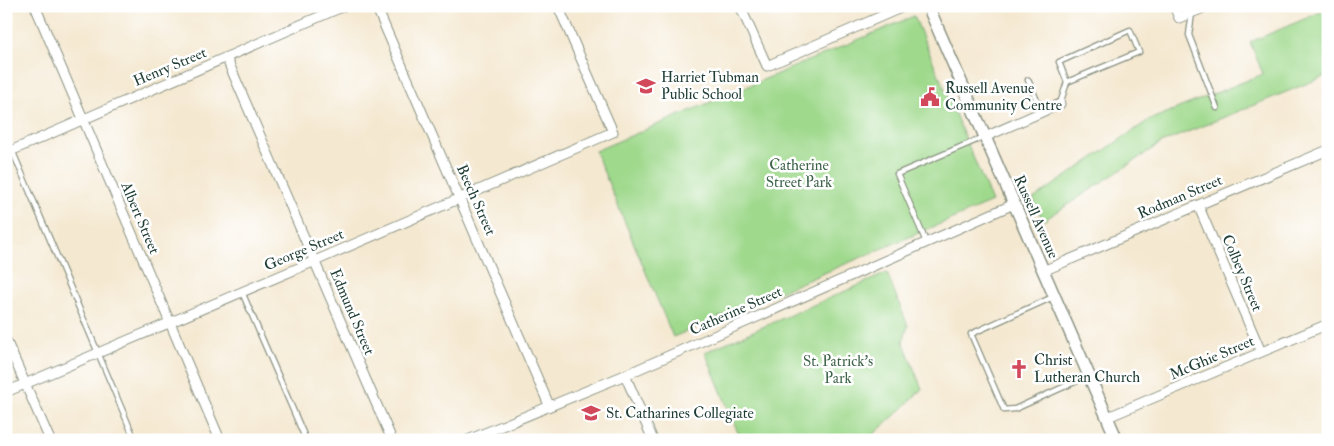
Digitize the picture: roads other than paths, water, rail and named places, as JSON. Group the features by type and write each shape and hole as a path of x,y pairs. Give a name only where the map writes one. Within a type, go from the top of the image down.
{"street":[{"name":"Albert Street","path":"35,6 220,440"},
{"name":"Henry Street","path":"9,151 344,6"},
{"name":"Beech Street","path":"376,6 550,405"},
{"name":"George Street","path":"6,392 612,132 558,6"},
{"path":"740,6 767,66 905,6"},
{"name":"Russell Avenue","path":"928,6 1116,437"},
{"path":"1174,6 1179,18 1208,6"},
{"name":"Edmund Street","path":"226,57 392,440"},
{"path":"985,137 1060,104"},
{"name":"Rodman Street","path":"1043,271 1328,150"},
{"name":"Catherine Street","path":"468,440 625,375 1014,204"},
{"name":"Colbey Street","path":"1198,205 1261,352"},
{"name":"McGhie Street","path":"1108,417 1328,324"},
{"path":"6,340 50,440"},
{"path":"625,375 653,440"},
{"path":"1103,440 1116,437"}],"lane":[{"path":"1192,13 1189,35 1217,108"},
{"path":"1060,104 1067,82 1059,62 1130,30 1139,52 1067,82"},
{"path":"1028,80 1042,112"},
{"path":"926,242 897,174 985,137"},
{"path":"9,151 135,440"},
{"path":"242,292 306,440"},
{"path":"1054,296 971,334 1004,410 1015,409 1090,376"}],"place":[{"name":"Harriet Tubman Public School","path":"646,86"},
{"name":"Russell Avenue Community Centre","path":"930,97"},
{"name":"Christ Lutheran Church","path":"1019,369"},
{"name":"St. Catharines Collegiate","path":"591,413"}],"park label":[{"name":"Catherine Street Park","path":"799,174"},
{"name":"St. Patrick's Park","path":"838,370"}]}
